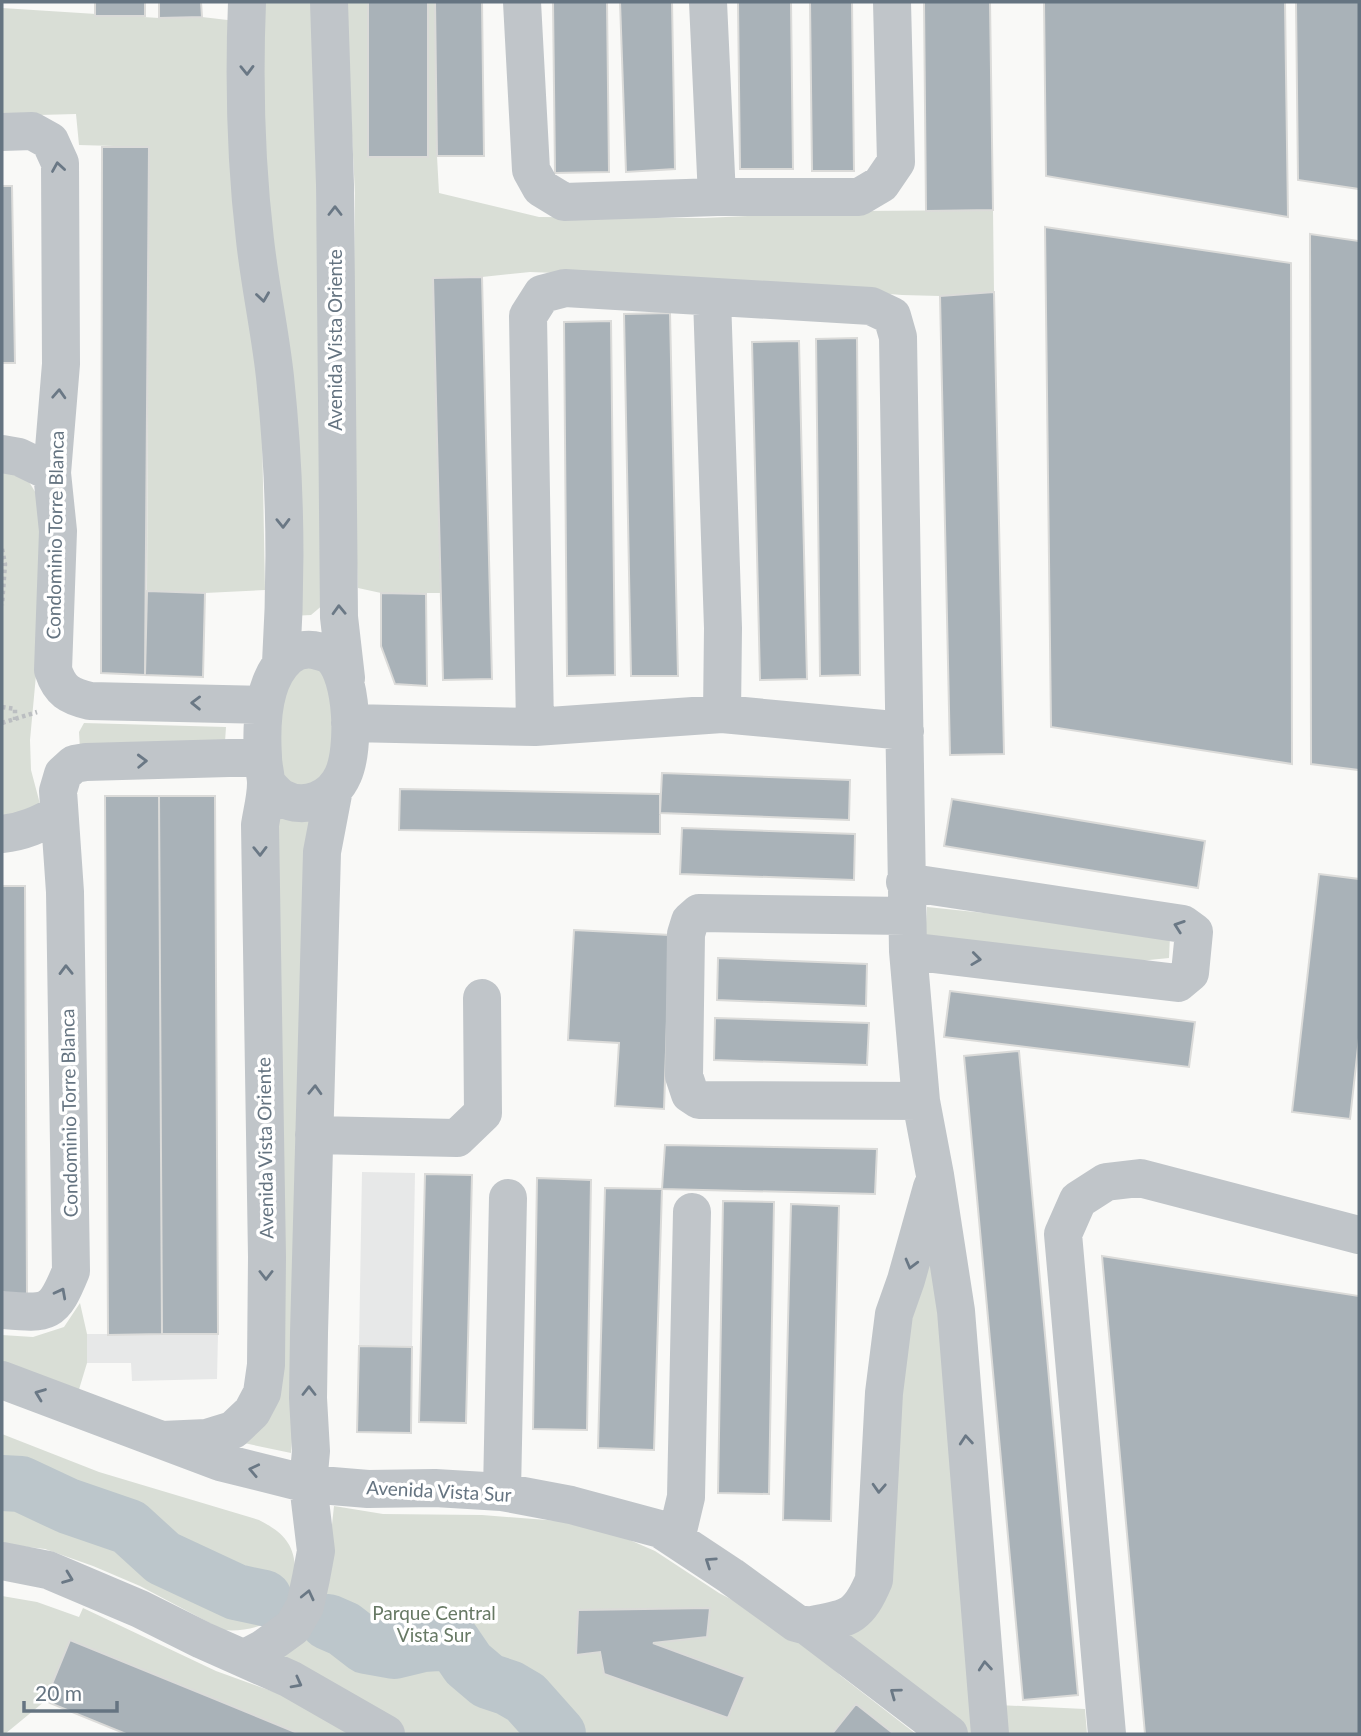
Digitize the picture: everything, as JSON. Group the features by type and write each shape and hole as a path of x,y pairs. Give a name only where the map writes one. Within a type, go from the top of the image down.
{"street":[{"name":"Avenida Vista Oriente","path":"162,1440 207,1438 233,1430 252,1412 262,1393 266,1365 267,1257 260,825 264,770 264,705 281,663 284,593 282,493 275,377 255,239 248,147 247,2"},
{"name":"Avenida Vista Oriente","path":"245,1658 264,1648 293,1626 305,1606 316,1550 308,1484 312,1451 308,1385 322,852 334,789 344,773 350,723 339,617 335,185 329,2"},
{"path":"522,2 531,170 541,188 564,202 717,197 859,197 881,184 895,162 892,2"},
{"path":"708,2 717,197"},
{"name":"Condominio Torre Blanca","path":"2,132 32,131 50,141 60,163 61,365 52,473 58,531 53,670 61,690 90,701 264,705"},
{"path":"535,727 528,316 542,293 565,288 872,306 892,316 898,337 906,916 921,1101 956,1311 990,1734"},
{"path":"712,298 723,628 722,714"},
{"path":"2,454 19,457 52,473"},
{"path":"281,663 294,652 310,648 331,656 345,678"},
{"path":"350,723 535,727 722,714 905,731"},
{"name":"Condominio Torre Blanca","path":"2,1310 37,1313 58,1301 71,1270 65,892 58,814 58,791 63,774 74,764 264,770"},
{"path":"264,770 282,798 303,803 321,800 334,789"},
{"path":"2,834 38,825 58,814"},
{"path":"906,916 1178,983 1190,973 1194,932 1183,924 906,916 699,913 690,922 687,934 684,1076 690,1094 699,1100 921,1101"},
{"path":"314,1135 457,1138 483,1113 482,998"},
{"path":"807,1626 845,1619 864,1603 874,1580 884,1393 894,1314 935,1175"},
{"path":"1107,1734 1063,1234 1078,1200 1106,1182 1140,1178 1359,1235"},
{"path":"502,1492 508,1198"},
{"path":"676,1539 686,1496 692,1212"},
{"name":"Avenida Vista Sur","path":"2,1380 220,1462 308,1484 368,1489 435,1488 502,1492 571,1505 660,1530 796,1623 807,1626 949,1734"},
{"path":"2,1561 48,1570 93,1588 290,1679 386,1734"}],"path":[{"path":"2,549 5,572 2,605"},
{"path":"2,707 15,709 15,720 2,723"}],"shaded area":[{"path":"362,1172 415,1173 412,1347 359,1346"},
{"path":"87,1334 218,1334 217,1379 132,1381 131,1363 87,1363"}],"green space":[{"path":"262,2 313,2 324,604 311,615 291,616 273,240 264,151"},
{"path":"345,2 435,2 439,193 539,217 704,218 857,211 993,210 994,292 940,296 902,295 709,279 530,272 433,278 441,593 381,593 358,588 352,442 355,193"},
{"path":"2,8 159,18 202,17 236,21 261,377 265,590 205,593 147,591 149,147 79,145 76,114 2,116"},
{"path":"2,470 26,477 37,495 41,527 36,675 30,740 31,770 40,804 2,825"},
{"path":"324,666 339,700 329,786 284,794 269,717 287,670"},
{"path":"84,723 226,727 225,742 80,749 79,732"},
{"path":"273,807 319,819 296,1390 291,1453 244,1443"},
{"path":"927,907 1149,930 1170,936 1169,958 1139,961 925,940"},
{"path":"933,1196 988,1734 956,1734 810,1626 848,1619 886,1395"},
{"path":"80,1303 87,1334 87,1363 77,1396 2,1366 2,1335 33,1337 64,1327"},
{"path":"2,1434 99,1472 259,1520 273,1528 288,1543 295,1566 294,1589 278,1619 251,1628 223,1630 140,1586 93,1566 45,1549 2,1544"},
{"name":"Parque Central Vista Sur","path":"334,1506 383,1514 482,1515 560,1521 609,1531 655,1551 719,1593 789,1629 841,1676 916,1734 398,1734 276,1663 331,1534"},
{"path":"2,1596 37,1602 79,1617 83,1608 216,1671 277,1693 361,1734 300,1734 70,1640 45,1701 2,1734"},
{"path":"998,1705 1085,1709 1087,1734 998,1734"}],"building":[{"path":"95,2 145,2 145,16 95,16"},
{"path":"159,2 201,2 202,17 159,18"},
{"path":"368,2 428,2 428,157 368,157"},
{"path":"435,2 482,2 484,156 437,156"},
{"path":"553,2 607,2 609,172 555,173"},
{"path":"620,2 672,2 675,169 626,172"},
{"path":"738,2 791,2 793,169 740,169"},
{"path":"810,2 852,2 854,171 812,171"},
{"path":"924,2 990,2 993,210 926,211"},
{"path":"1044,2 1285,2 1288,217 1046,176"},
{"path":"1296,2 1359,2 1359,189 1298,180"},
{"path":"102,147 149,147 145,675 101,673"},
{"path":"2,186 12,186 15,363 2,363"},
{"path":"1045,227 1291,263 1292,764 1051,727"},
{"path":"1310,234 1359,241 1359,770 1311,764"},
{"path":"482,277 492,679 443,680 433,278"},
{"path":"994,292 1004,754 950,755 940,296"},
{"path":"670,313 678,676 631,676 624,314"},
{"path":"611,321 615,675 567,676 564,322"},
{"path":"857,338 860,675 820,676 816,339"},
{"path":"799,341 807,679 760,680 752,342"},
{"path":"147,591 205,593 203,677 145,675"},
{"path":"381,593 426,594 427,686 395,684 381,646"},
{"path":"662,773 850,780 849,820 660,813"},
{"path":"400,789 660,794 660,834 399,830"},
{"path":"105,796 159,796 162,1334 108,1335"},
{"path":"159,796 215,796 218,1334 162,1334"},
{"path":"952,799 1205,841 1198,888 944,846"},
{"path":"682,828 855,834 854,880 680,874"},
{"path":"1319,874 1359,879 1359,1038 1350,1119 1292,1112"},
{"path":"2,886 25,886 27,1296 2,1296"},
{"path":"574,930 670,935 664,1109 615,1106 619,1043 568,1040"},
{"path":"718,958 867,964 866,1006 717,1000"},
{"path":"950,991 1195,1022 1189,1067 944,1037"},
{"path":"715,1018 869,1023 867,1065 714,1060"},
{"path":"1019,1051 1078,1695 1023,1700 964,1056"},
{"path":"665,1145 877,1149 875,1194 662,1189"},
{"path":"425,1174 472,1175 466,1423 419,1422"},
{"path":"537,1178 591,1180 587,1430 533,1429"},
{"path":"605,1188 662,1189 654,1450 598,1448"},
{"path":"723,1201 774,1202 769,1494 718,1493"},
{"path":"791,1204 839,1206 831,1521 783,1520"},
{"path":"1102,1256 1359,1296 1359,1734 1145,1734"},
{"path":"359,1346 412,1347 411,1433 357,1432"},
{"path":"710,1608 707,1637 653,1643 745,1677 728,1718 604,1674 600,1652 576,1655 578,1610"},
{"path":"70,1640 300,1734 126,1734 45,1701"},
{"path":"856,1704 894,1734 832,1734"}],"waterway":[{"path":"2,1483 21,1484 68,1506 129,1527 163,1558 236,1592 264,1598"},
{"path":"328,1622 344,1629 366,1646 394,1651 423,1644 453,1642 468,1664 488,1681 509,1688 526,1698 558,1734"}]}
